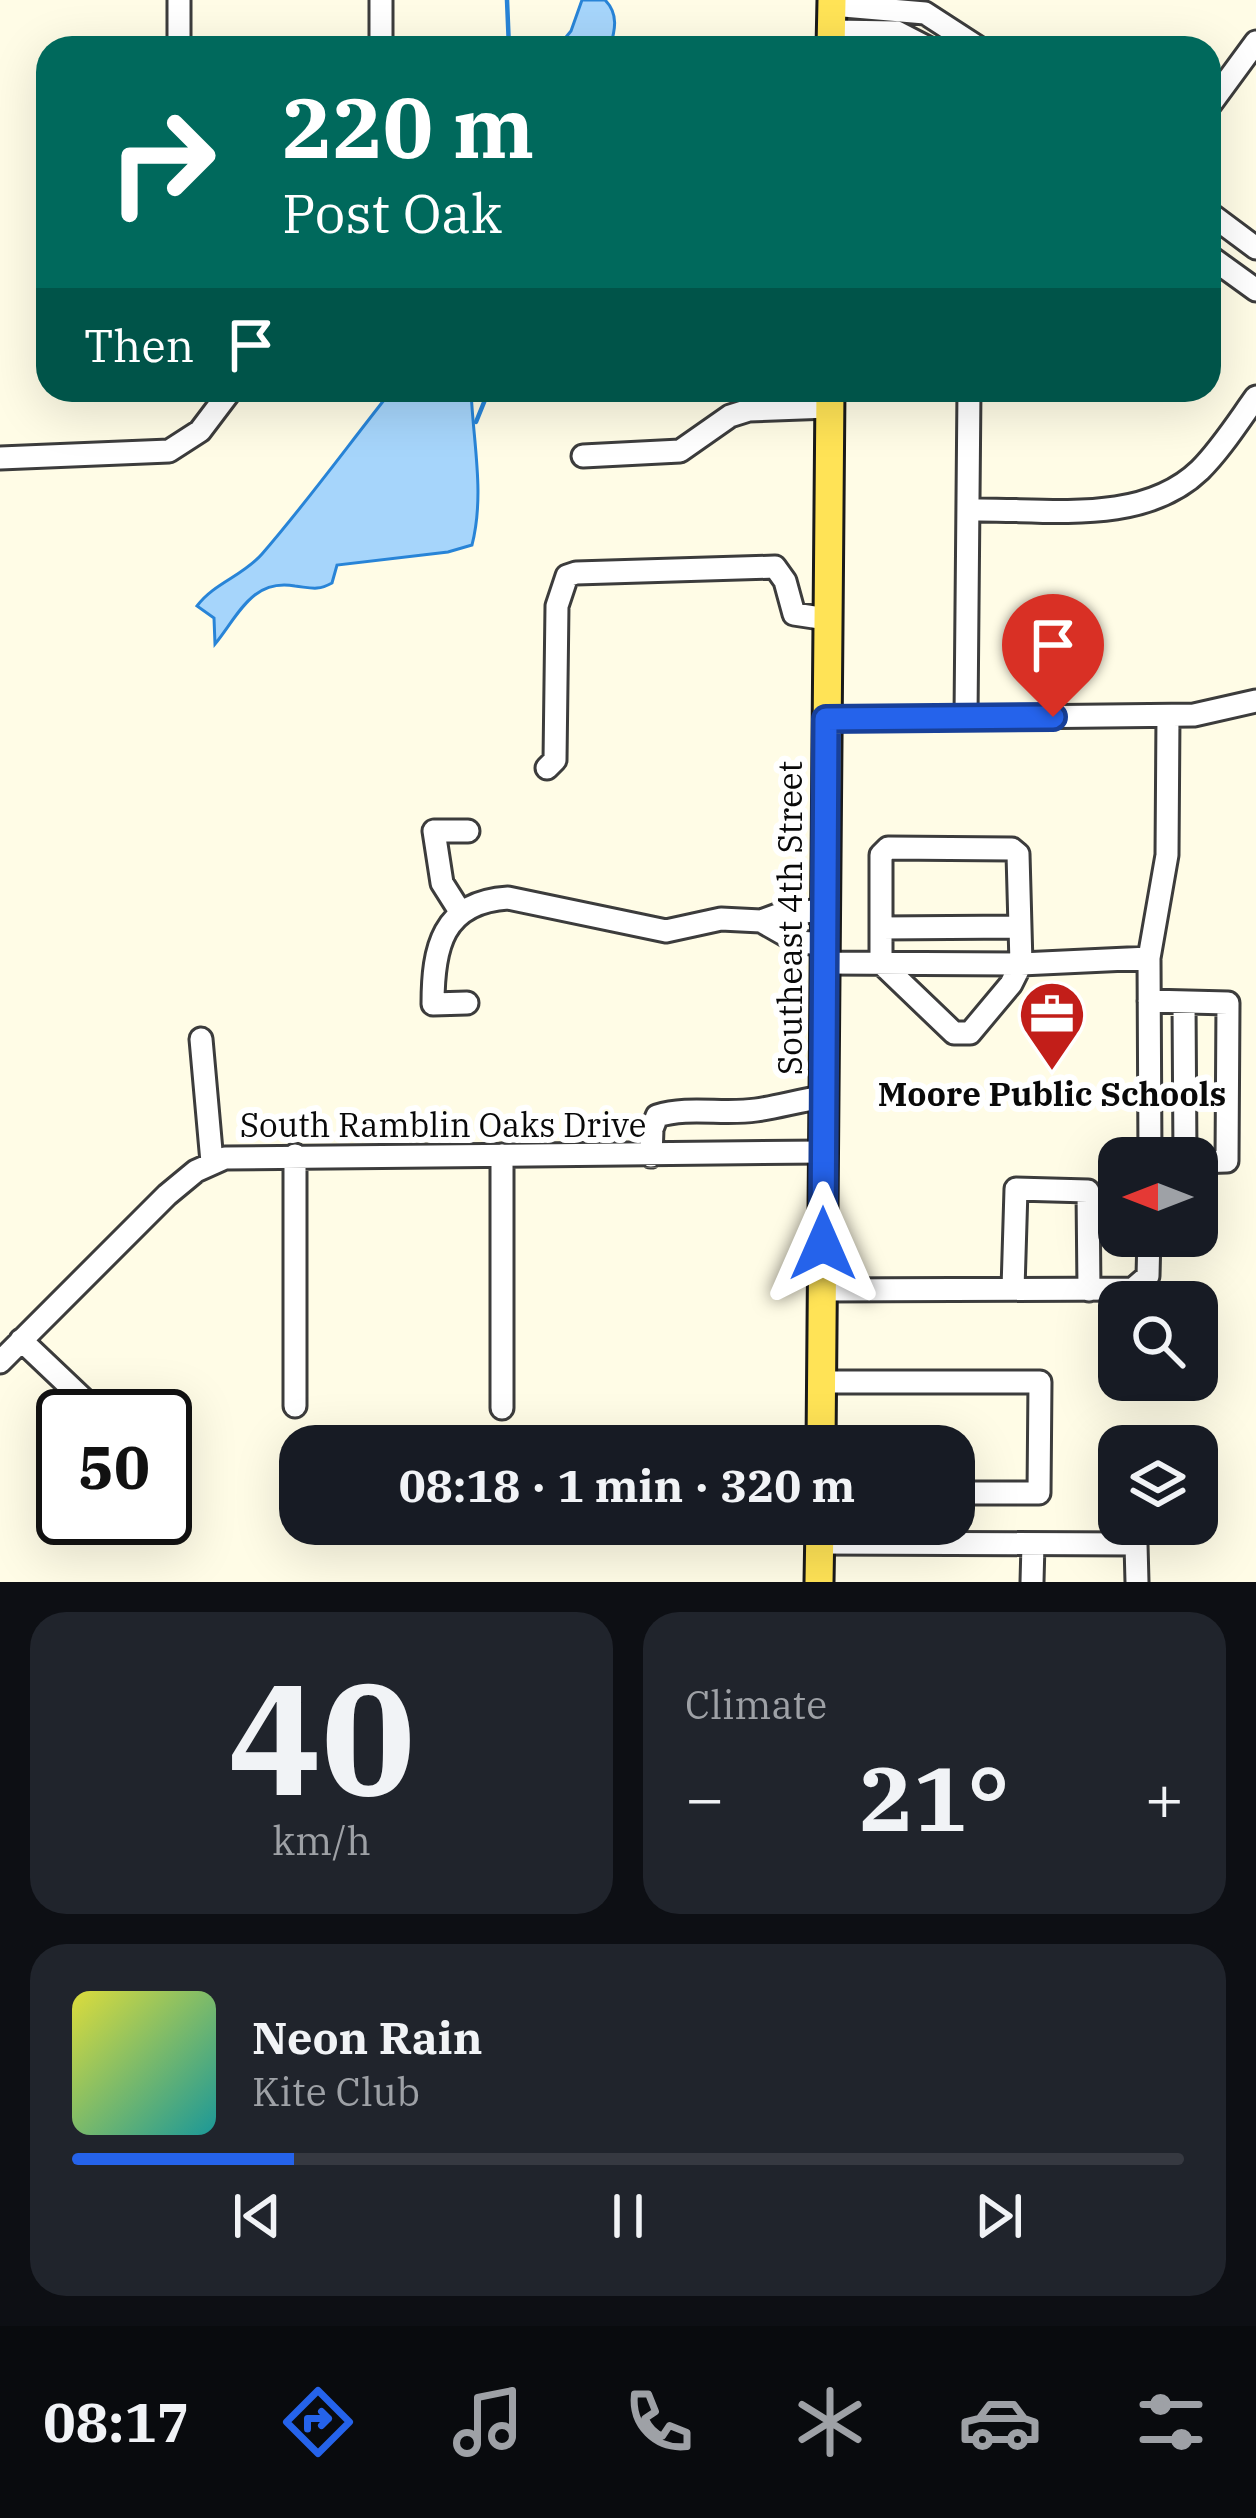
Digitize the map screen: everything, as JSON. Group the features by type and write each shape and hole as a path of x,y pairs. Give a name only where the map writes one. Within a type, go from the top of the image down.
{"main road":[{"name":"Southeast 4th Street","path":"820,1425 830,402"},
{"path":"819,1545 819,1582"}],"street":[{"path":"179,0 179,36"},
{"path":"381,0 381,36"},
{"path":"832,21 925,13 960,36"},
{"path":"832,21 905,36"},
{"path":"1221,90 1256,42"},
{"path":"1221,222 1256,248"},
{"path":"1221,265 1256,290"},
{"path":"968,510 1089,509 1162,496 1198,472 1256,397"},
{"path":"0,458 169,451 200,431 222,402"},
{"path":"583,456 680,452 730,416 803,402"},
{"path":"966,717 969,402"},
{"path":"548,768 554,760 557,607 567,576 775,567 794,614 827,619"},
{"path":"826,719 1168,716 1223,711 1256,701"},
{"path":"1150,1137 1149,958 1167,855 1168,716"},
{"path":"461,913 442,883 434,830 468,831"},
{"path":"888,848 1016,850 1019,927 1021,964 1011,984 978,1028 954,1034 881,962 881,855 888,848"},
{"path":"467,1003 433,1004 436,950 447,928 475,904 508,898 648,930 678,930 721,919 761,921 780,914 826,910"},
{"path":"761,921 826,954 881,962 1021,964 1149,958"},
{"path":"881,928 1019,927"},
{"path":"1149,1001 1228,1003 1227,1161 1218,1161"},
{"path":"1184,1002 1185,1137"},
{"path":"202,1039 212,1162"},
{"path":"651,1156 657,1116 673,1111 759,1110 778,1102 824,1097"},
{"name":"South Ramblin Oaks Drive","path":"0,1362 166,1195 212,1162 295,1155 824,1152"},
{"path":"295,1155 295,1406"},
{"path":"502,1155 502,1408"},
{"path":"1013,1289 1016,1190 1088,1191 1089,1290"},
{"path":"823,1290 1133,1289 1145,1281 1147,1257"},
{"path":"21,1340 73,1389"},
{"path":"821,1382 1040,1382 1040,1492 975,1493"},
{"path":"975,1541 1136,1544 1137,1582"},
{"path":"1032,1582 1033,1544"}],"water":[{"path":"582,0 605,0 609,5 615,22 613,36 567,36"},
{"path":"383,402 472,402 478,487 472,545 337,565 332,583 318,588 268,588 247,602 215,644 214,618 197,606 262,554"}],"waterway":[{"path":"507,0 508,36"},
{"path":"476,422 484,402"}],"place":[{"name":"Moore Public Schools","path":"1052,1073"}],"route":[{"path":"823,1244 826,719 1053,717"}]}
